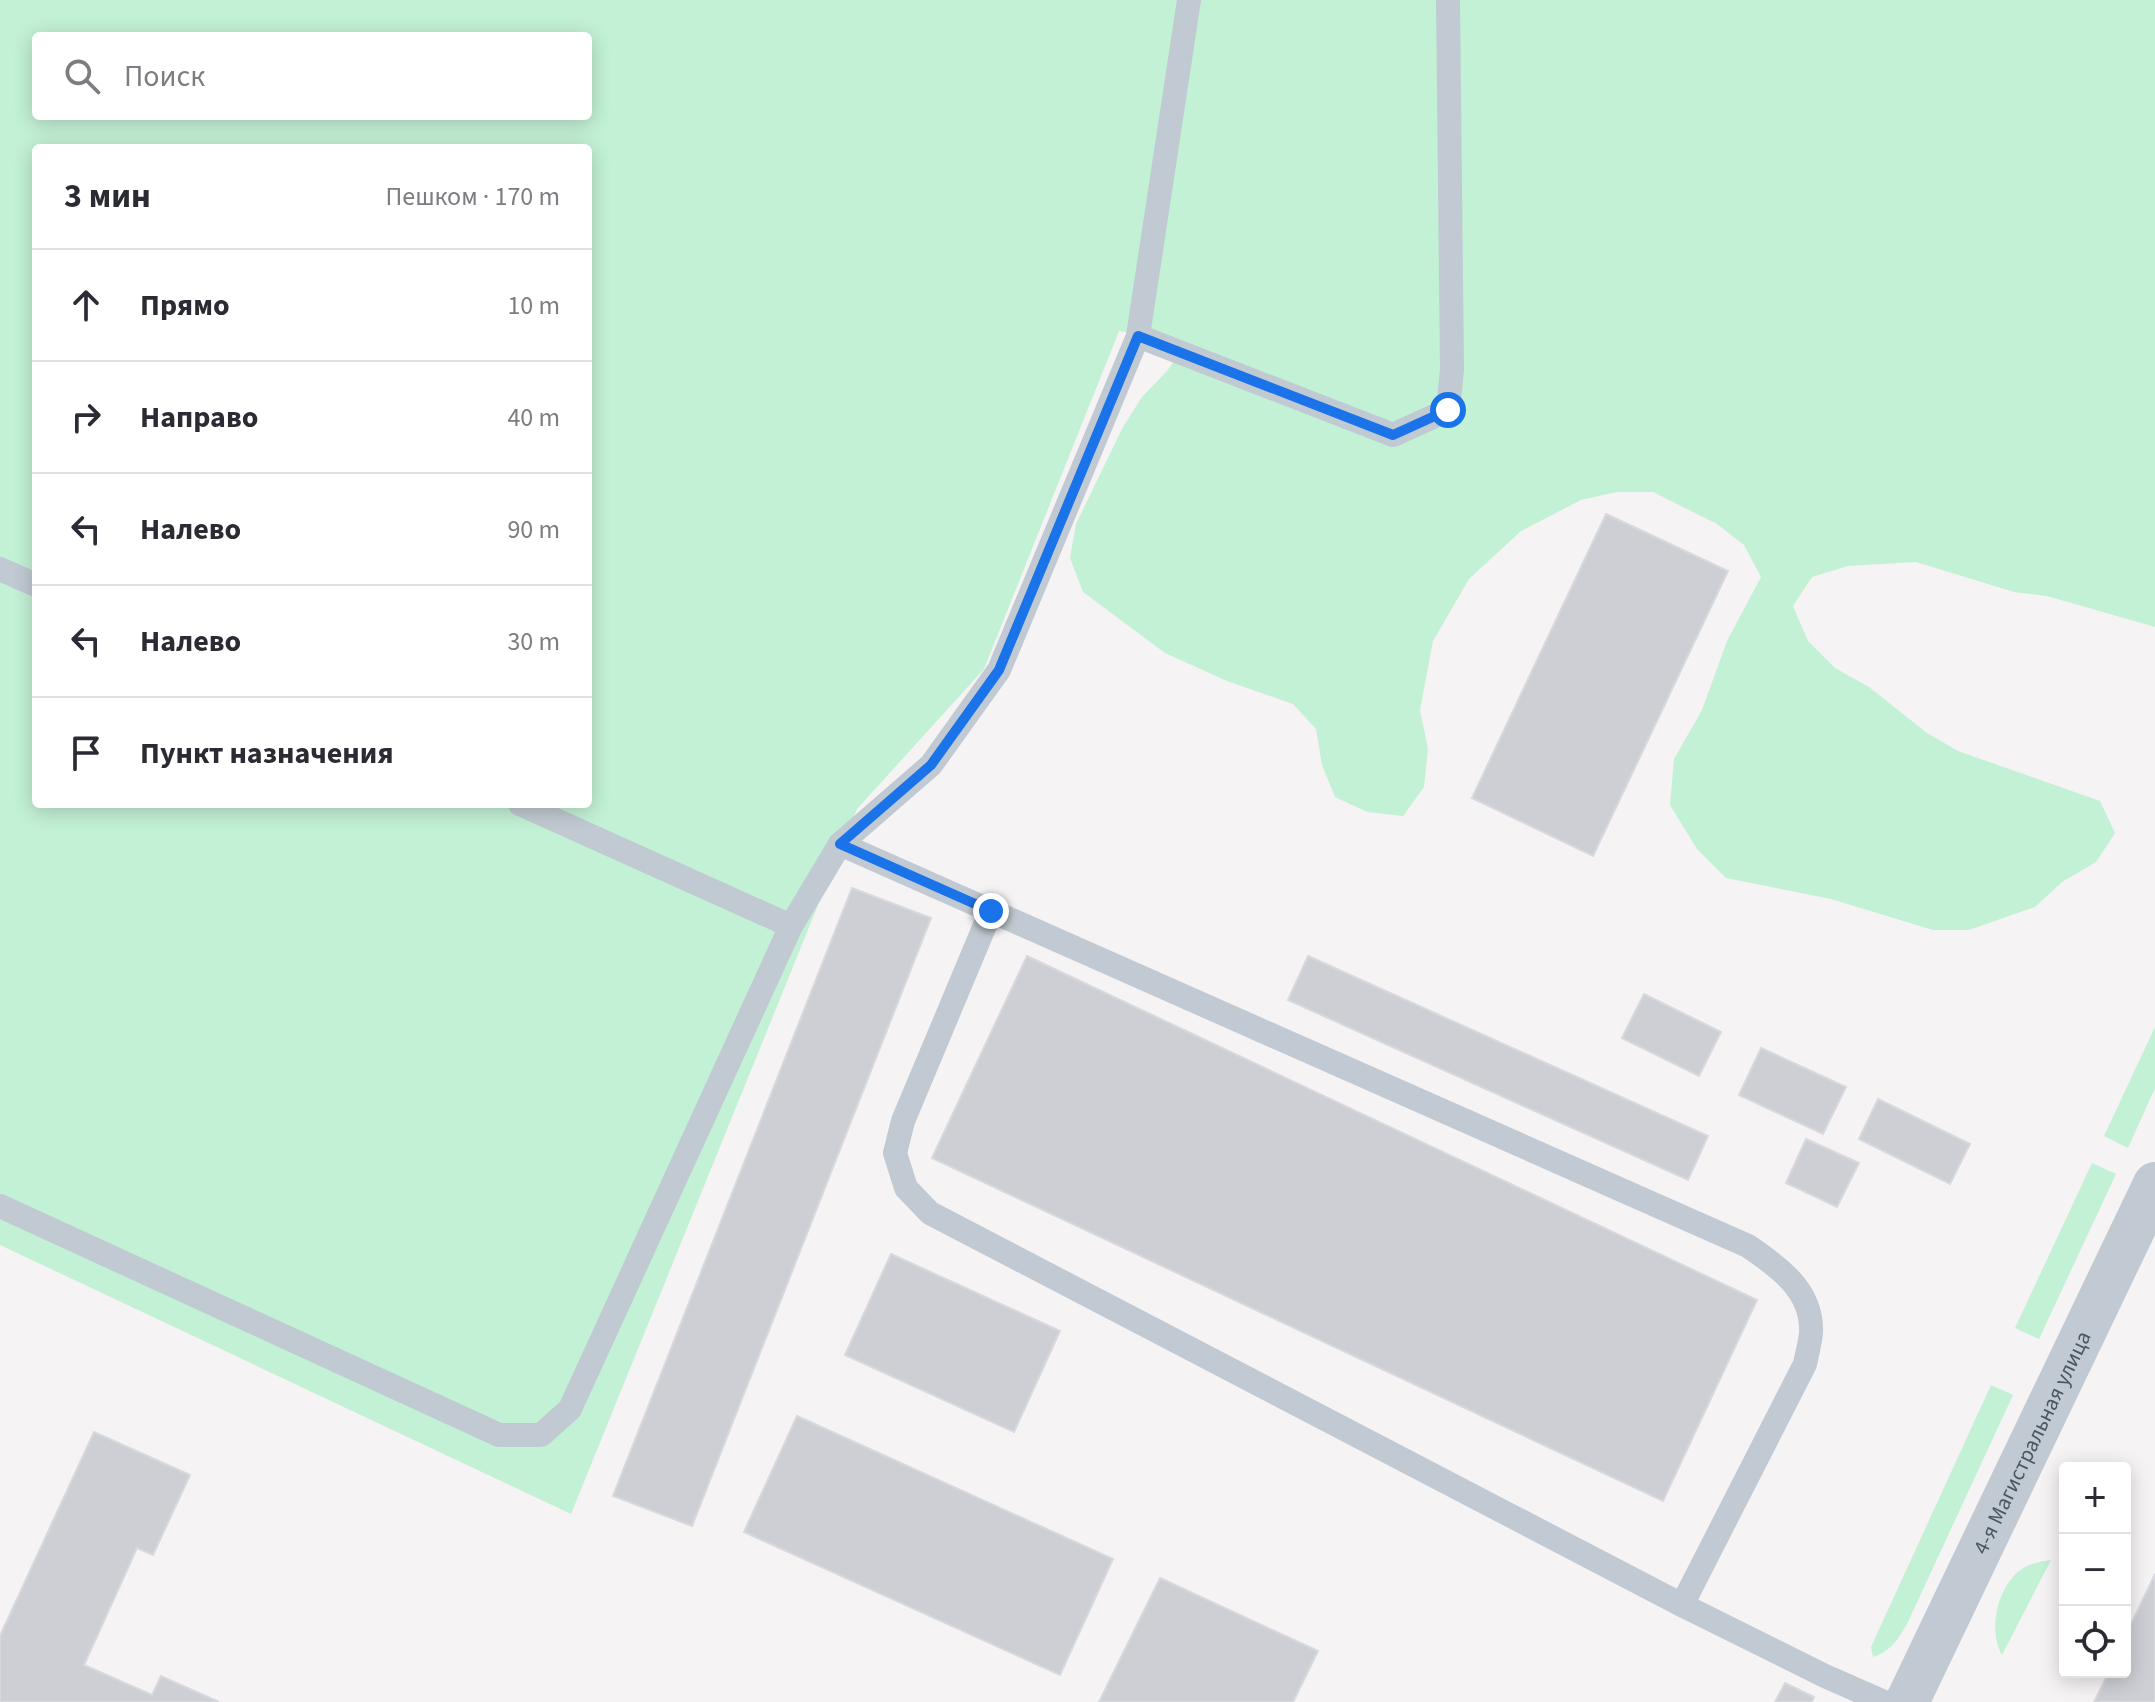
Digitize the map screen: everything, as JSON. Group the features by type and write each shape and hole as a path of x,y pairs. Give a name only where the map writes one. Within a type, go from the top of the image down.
{"street":[{"name":"4-я Магистральная улица","path":"1907,1702 2155,1184"}],"lane":[{"path":"0,1206 499,1435 541,1435 570,1409 791,926 840,844 931,765 999,670 1138,336 1189,0"},
{"path":"1138,336 1393,435 1448,410 1452,370 1448,0"},
{"path":"0,569 32,583"},
{"path":"529,808 791,926"},
{"path":"840,844 1748,1246 1781,1268 1804,1297 1811,1331 1805,1364 1682,1605"},
{"path":"991,911 903,1121 895,1153 906,1188 930,1213 1682,1605 1884,1702"}],"green space":[{"path":"0,0 2155,0 2155,627 2047,596 2014,592 1916,562 1848,566 1812,577 1793,606 1808,641 1835,668 1869,687 1927,733 1958,751 2100,801 2115,833 2096,862 2062,882 2035,907 1969,930 1933,930 1831,899 1726,878 1697,849 1670,805 1674,759 1702,710 1727,641 1761,577 1744,545 1717,524 1653,492 1617,492 1581,500 1521,531 1469,579 1433,641 1420,710 1428,749 1424,787 1403,816 1367,812 1335,797 1322,765 1316,729 1293,704 1227,681 1165,653 1083,592 1070,558 1076,524 1123,427 1142,397 1167,371 1188,342 1119,331 984,669 857,809 571,1514 0,1245"},
{"path":"2155,1027 2155,1088 2128,1148 2104,1136"},
{"path":"2092,1163 2116,1174 2039,1339 2015,1328"},
{"path":"1991,1385 2013,1395 1907,1624 1889,1648 1873,1657 1871,1647"},
{"path":"2051,1560 2002,1655 1995,1632 1996,1620 2008,1583 2025,1567"}],"building":[{"path":"1606,514 1728,571 1593,856 1472,798"},
{"path":"852,888 931,918 692,1526 613,1496"},
{"path":"1027,956 1757,1300 1663,1501 932,1158"},
{"path":"1308,956 1708,1136 1688,1180 1288,1000"},
{"path":"1644,994 1721,1032 1699,1076 1622,1038"},
{"path":"1761,1048 1846,1087 1823,1134 1739,1095"},
{"path":"1878,1099 1970,1144 1950,1184 1859,1139"},
{"path":"1806,1139 1859,1163 1837,1207 1786,1183"},
{"path":"891,1254 1060,1331 1014,1432 845,1355"},
{"path":"797,1416 1113,1559 1060,1675 744,1532"},
{"path":"94,1432 190,1475 153,1555 137,1548 84,1665 152,1695 161,1676 219,1702 0,1702 0,1636"},
{"path":"2155,1574 2155,1702 2094,1702 2106,1678 2131,1678 2131,1624"},
{"path":"1160,1578 1318,1651 1293,1702 1099,1702"},
{"path":"1785,1683 1814,1697 1812,1702 1775,1702"}],"route":[{"path":"991,911 840,844 931,765 999,670 1138,336 1393,435 1448,410"}]}
